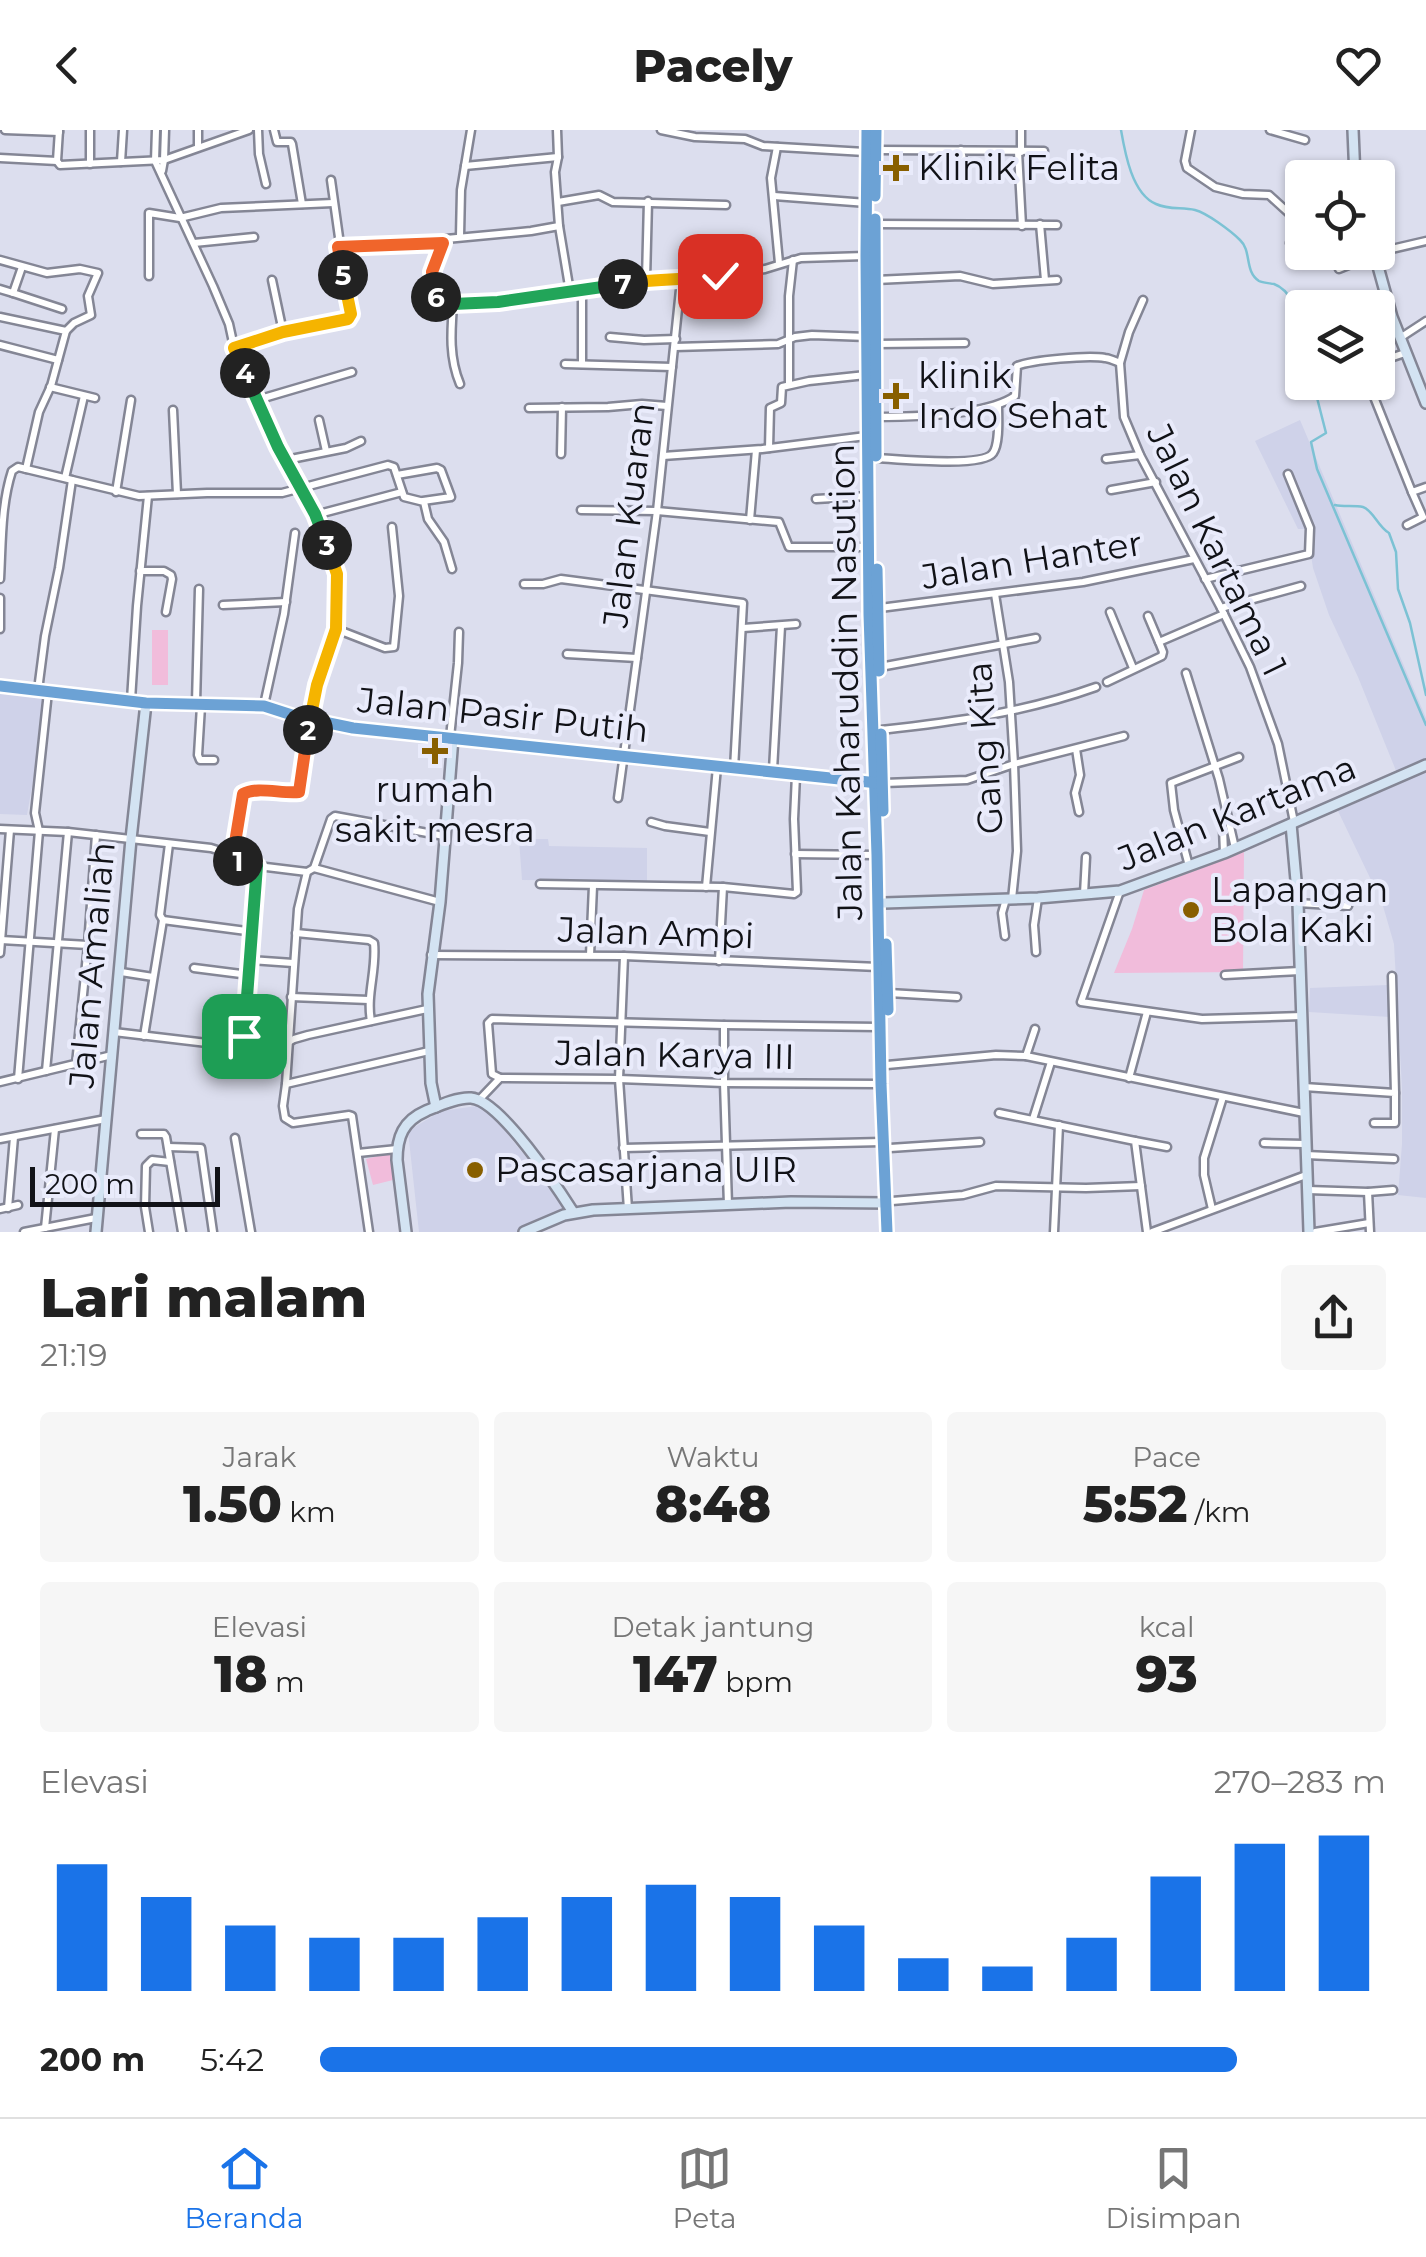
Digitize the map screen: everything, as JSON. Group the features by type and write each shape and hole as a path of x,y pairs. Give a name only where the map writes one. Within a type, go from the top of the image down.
{"highway":[{"name":"Jalan Kaharuddin Nasution","path":"867,130 874,224 867,375 873,417 869,435 869,547 888,993 889,1232"},
{"name":"Jalan Kaharuddin Nasution","path":"876,130 871,151 866,256 876,458 881,730 877,855 880,1084 887,1123"},
{"name":"Jalan Pasir Putih","path":"0,686 146,703 264,706 353,728 879,783"}],"street":[{"path":"5,130 59,131 56,161"},
{"path":"90,130 90,164"},
{"path":"121,162 123,130"},
{"path":"156,130 162,171 172,197 230,324 234,348 257,400 315,514 337,574 336,629 317,685 299,792 245,791 233,855"},
{"path":"160,160 164,130"},
{"path":"198,130 198,147"},
{"path":"0,158 56,161 60,165 160,160 230,133 250,130"},
{"path":"258,130 266,184"},
{"path":"274,130 277,142 292,144 302,204"},
{"path":"460,236 460,203 471,130"},
{"path":"557,130 555,172 570,292"},
{"path":"661,130 695,137 746,139 777,147 1044,151"},
{"path":"1021,130 1022,226"},
{"path":"1190,130 1185,161 1188,168 1215,187 1268,195 1285,212"},
{"path":"1270,130 1305,140"},
{"path":"1353,130 1354,160"},
{"path":"777,147 772,178 780,264"},
{"path":"962,150 965,169"},
{"path":"465,166 558,156"},
{"path":"234,348 350,316 330,180"},
{"path":"558,202 600,195 613,202 726,205"},
{"path":"774,196 867,203"},
{"path":"646,280 648,201"},
{"path":"149,276 149,213 182,218 221,208 333,202"},
{"path":"874,224 1056,226"},
{"path":"1040,224 1045,280"},
{"path":"560,226 448,238 434,262 433,288 437,299 453,304 582,292 646,280 681,280 765,269 793,260 866,256"},
{"path":"194,243 254,238"},
{"path":"1395,248 1426,241"},
{"path":"338,247 443,243"},
{"path":"0,260 48,273 98,273 88,296 91,316 66,331 39,412 26,469"},
{"path":"789,384 793,260"},
{"path":"13,293 22,267"},
{"path":"874,280 960,276 985,284 1057,280"},
{"path":"272,280 283,332"},
{"name":"Jalan Kuaran","path":"618,798 658,511 681,280"},
{"path":"0,289 62,309"},
{"path":"582,292 582,364"},
{"name":"Jalan Kartama 1","path":"1142,300 1120,363 1124,417 1250,667 1278,744 1292,823"},
{"path":"453,304 452,353 460,384"},
{"path":"0,317 66,331"},
{"path":"1400,338 1426,321"},
{"path":"1395,325 1426,403"},
{"path":"610,337 675,343 778,344 812,334 871,341 965,344"},
{"path":"0,345 58,360"},
{"path":"1395,356 1405,352"},
{"path":"873,417 930,415 998,406 1015,396 1020,364 1102,358 1120,363"},
{"path":"565,364 672,367"},
{"path":"257,400 352,372"},
{"path":"769,448 770,408 781,404 781,388 867,375"},
{"path":"50,387 94,398"},
{"path":"18,1079 39,830 35,813 44,636 59,568 68,479 84,396"},
{"path":"116,492 131,400"},
{"path":"1375,400 1424,517 1407,525"},
{"path":"529,408 668,406"},
{"path":"876,458 986,458 995,450 998,406"},
{"path":"560,454 562,407"},
{"path":"173,410 177,494"},
{"path":"319,420 326,450"},
{"path":"663,456 756,450 869,435"},
{"path":"286,460 346,448 361,440"},
{"path":"750,520 756,450"},
{"path":"1106,459 1140,455"},
{"path":"0,579 4,492 12,470 18,467 116,492 148,496 282,493 388,465 394,467 404,497 423,501 451,496 437,468 397,475"},
{"path":"1206,579 1310,554 1311,534 1288,474"},
{"path":"1111,490 1156,482"},
{"path":"1412,492 1426,487"},
{"path":"315,514 402,492"},
{"path":"131,701 148,496"},
{"path":"816,500 870,496"},
{"path":"423,501 428,519 444,542 452,569"},
{"path":"581,510 658,511 779,522 792,548 869,547"},
{"path":"336,629 384,648 394,647 399,596 392,527"},
{"path":"264,706 286,602 295,533"},
{"name":"Jalan Hanter","path":"878,608 1082,582 1194,559"},
{"path":"140,570 171,574 166,612"},
{"path":"524,584 561,579 740,602 744,606 734,769"},
{"path":"1159,642 1223,611 1300,586"},
{"path":"199,590 198,756 200,760 214,760"},
{"name":"Gang Kita","path":"995,594 1009,682 1017,851 1009,899 1002,912 1005,936"},
{"path":"0,598 0,629"},
{"path":"224,605 286,602"},
{"path":"1110,612 1133,668"},
{"path":"1108,682 1162,656 1148,616"},
{"path":"743,628 796,624"},
{"path":"773,772 781,626"},
{"path":"436,1107 430,1083 427,1009 440,902 459,632"},
{"path":"879,668 1036,638"},
{"path":"567,654 637,658"},
{"path":"1186,673 1216,766 1235,848"},
{"path":"881,730 966,721 1096,687"},
{"name":"Jalan Amaliah","path":"96,1232 146,703"},
{"path":"879,783 967,780 1124,736"},
{"path":"1076,749 1080,775 1075,793 1079,812"},
{"path":"1189,866 1170,784 1239,757"},
{"name":"Jalan Kartama","path":"884,904 1084,896 1120,891 1224,853 1426,765"},
{"path":"706,887 717,767"},
{"path":"540,884 706,887 794,894 796,774"},
{"path":"369,1232 351,1115 286,1121 283,1106 298,909 331,819 339,815 444,836"},
{"path":"651,822 710,832"},
{"path":"1292,823 1306,1176 1312,1232 1370,1228 1368,1192"},
{"path":"1222,828 1224,853"},
{"path":"0,829 68,832 211,848 233,855 242,864 311,870 440,902"},
{"path":"0,953 10,830"},
{"path":"46,1071 68,832"},
{"path":"76,1064 96,835"},
{"path":"144,1036 163,920 160,915 170,844"},
{"path":"795,854 877,855"},
{"path":"1084,896 1086,857"},
{"path":"244,1044 257,866"},
{"path":"590,955 594,886"},
{"path":"719,961 723,888"},
{"path":"1120,891 1081,1002 1216,1019 1302,1016"},
{"path":"1036,952 1034,924 1038,898"},
{"path":"1298,903 1348,906"},
{"path":"163,920 254,932"},
{"path":"296,932 374,942 371,1021"},
{"path":"0,940 88,944"},
{"name":"Jalan Ampi","path":"431,955 590,955 879,967"},
{"path":"624,956 619,1079 628,1209"},
{"path":"251,960 292,963"},
{"path":"194,968 249,975"},
{"path":"1225,975 1300,971"},
{"path":"121,972 153,977"},
{"path":"1374,1122 1395,1123 1392,976"},
{"path":"888,993 957,997"},
{"path":"290,997 369,1000"},
{"path":"114,1032 224,1045 282,1046 308,1035 427,1009"},
{"path":"1130,1078 1147,1012"},
{"path":"479,1100 500,1078 492,1074 490,1063 490,1020 881,1026"},
{"path":"724,1025 728,1206"},
{"path":"1026,1056 1035,1030"},
{"path":"286,1084 429,1052"},
{"path":"0,1082 113,1055"},
{"path":"888,1064 1026,1056 1304,1112"},
{"path":"1033,1119 1051,1062"},
{"name":"Jalan Karya III","path":"500,1078 880,1084"},
{"path":"1304,1087 1395,1094"},
{"path":"1212,1209 1204,1158 1224,1097"},
{"path":"406,1232 397,1149 402,1129 419,1114 467,1098 486,1104 518,1135 573,1212"},
{"path":"999,1112 1167,1147"},
{"path":"0,1139 106,1120"},
{"path":"1054,1232 1058,1125"},
{"path":"44,1228 55,1128"},
{"path":"142,1134 164,1134 182,1232"},
{"path":"14,1137 4,1209 18,1205"},
{"path":"236,1138 251,1232"},
{"path":"1134,1140 1149,1232 1306,1176"},
{"path":"623,1148 980,1142"},
{"path":"1264,1143 1394,1160"},
{"path":"168,1146 200,1147 213,1232"},
{"path":"358,1152 397,1149"},
{"path":"148,1232 144,1208 146,1166 152,1160 170,1162"},
{"path":"524,1232 573,1212 791,1202 889,1202 963,1195 996,1186 1141,1186"},
{"path":"1308,1190 1393,1190"},
{"path":"24,1232 96,1218"}],"shaded area":[{"path":"1300,420 1426,718 1426,1198 1398,1195 1402,1088 1394,944 1381,884 1372,882 1338,811 1401,783 1329,615 1313,568 1307,529 1298,529 1255,441"},
{"path":"152,630 168,630 168,685 152,685"},
{"path":"0,690 48,696 27,815 0,814"},
{"path":"519,839 548,839 549,846 647,848 647,881 522,880"},
{"name":"Lapangan Bola Kaki","path":"1244,852 1243,972 1114,973 1144,890"},
{"path":"1387,985 1390,1017 1309,1012 1310,988"},
{"name":"Pascasarjana UIR","path":"484,1105 569,1210 523,1232 419,1232 408,1131 441,1111"},
{"path":"390,1153 397,1179 373,1185 366,1159"}],"waterway":[{"path":"1121,130 1131,172 1148,199 1161,206 1200,212 1219,223 1244,245 1254,277 1285,291"},
{"path":"1318,400 1326,433 1311,442 1317,469 1426,725"},
{"path":"1335,505 1367,509 1389,533 1396,552 1398,589 1426,695"}],"place":[{"name":"Klinik Felita","path":"896,168"},
{"name":"klinik Indo Sehat","path":"896,396"},
{"name":"rumah sakit mesra","path":"435,751"},
{"name":"Lapangan Bola Kaki","path":"1191,910"},
{"name":"Pascasarjana UIR","path":"475,1170"}],"route":[{"path":"244,1036 257,866 242,864 233,855 238,814 245,791 299,792 317,685 336,629 338,586 335,564 315,514 278,447 234,348 283,332 348,319 351,314 338,247 443,243 432,272 434,294 445,304 582,292 646,280 720,276"}]}
